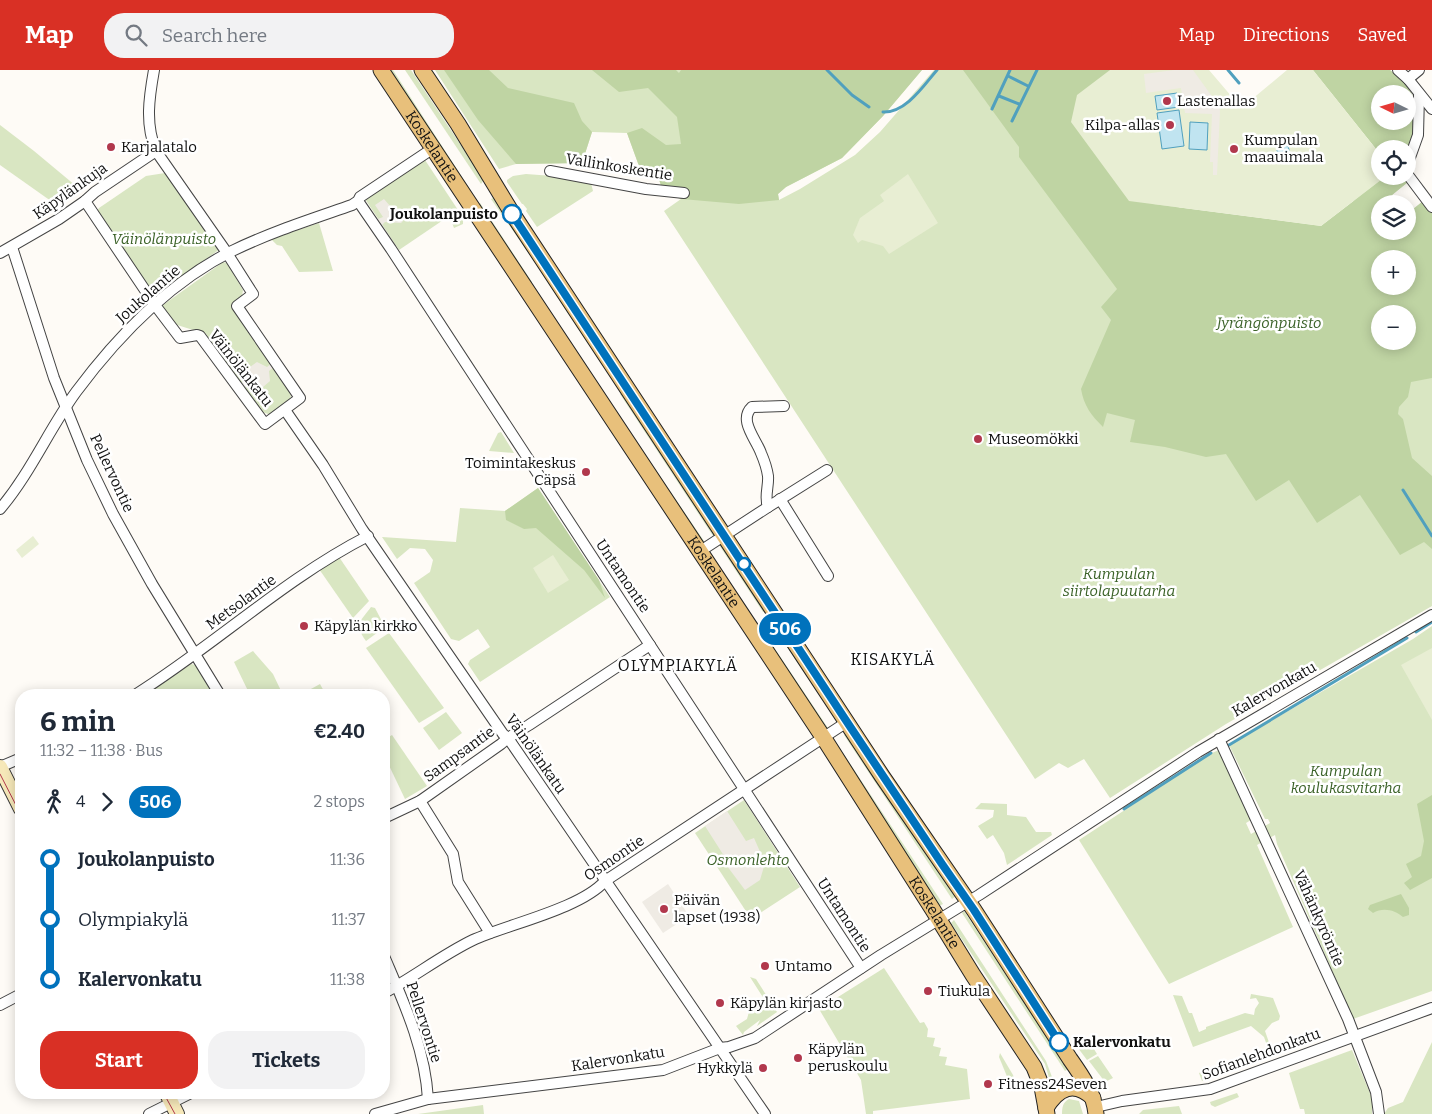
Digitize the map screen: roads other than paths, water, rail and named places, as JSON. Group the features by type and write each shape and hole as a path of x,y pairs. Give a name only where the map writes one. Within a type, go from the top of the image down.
{"main road":[{"name":"Koskelantie","path":"381,70 823,738 940,920 973,975 1034,1067 1042,1087 1046,1111"},
{"name":"Koskelantie","path":"422,70 458,124 512,213 847,722 969,901 1084,1079 1098,1108"},
{"name":"Koskelantie","path":"1046,1111 1058,1093 1066,1089 1079,1089 1086,1092 1098,1108"}],"street":[{"path":"154,70 148,104 152,140 156,151 227,254"},
{"path":"1398,70 1408,79 1432,109"},
{"path":"1408,79 1419,70"},
{"path":"1416,141 1418,135 1420,95"},
{"name":"Joukolantie","path":"0,509 66,407 96,367 129,330 155,305 190,277 227,254 262,237 352,205 360,197 432,149"},
{"name":"Käpylänkuja","path":"0,253 52,224 156,151"},
{"name":"Vallinkoskentie","path":"550,171 646,189 684,193"},
{"path":"1416,185 1432,207"},
{"path":"85,201 155,305"},
{"name":"Untamontie","path":"358,201 650,645 741,792 862,968"},
{"name":"Pellervontie","path":"12,247 54,378 87,460 152,584 216,689"},
{"name":"Väinölänkatu","path":"155,305 180,338 200,336 265,424 285,410 300,398 237,306 253,294 227,254"},
{"path":"768,507 766,502 768,475 761,452 746,422 749,410 752,407 784,406"},
{"name":"Väinölänkatu","path":"285,410 368,536 765,1114"},
{"path":"700,552 827,470"},
{"path":"780,499 828,576"},
{"name":"Metsolantie","path":"144,689 293,582 368,536"},
{"name":"Kalervonkatu","path":"375,1114 428,1099 664,1070 720,1048 729,1048 755,1038 1219,739 1432,615"},
{"name":"Sampsantie","path":"390,815 420,801 508,738 650,645"},
{"name":"Osmontie","path":"390,990 452,951 490,933 518,924 571,902 600,886 847,722"},
{"name":"Vähänkyröntie","path":"1219,739 1348,1019 1376,1092 1380,1114"},
{"path":"15,761 0,767 15,797"},
{"path":"420,801 453,854 458,882 490,933"},
{"name":"Pellervontie","path":"390,970 412,1022 423,1059 428,1099"},
{"path":"0,1005 15,997"},
{"name":"Sofianlehdonkatu","path":"1098,1108 1122,1101 1210,1089 1432,1008"},
{"path":"149,1114 172,1103"}],"water":[{"name":"Lastenallas","path":"1177,93 1179,107 1157,110 1155,96"},
{"name":"Kilpa-allas","path":"1179,110 1184,146 1162,149 1157,113"},
{"path":"1190,122 1208,123 1207,150 1189,149"},
{"path":"1281,144 1285,144 1289,150 1285,156 1281,156 1277,152 1277,148"}],"waterway":[{"path":"827,70 852,95 869,107"},
{"path":"883,112 891,111 907,103 937,70"},
{"path":"992,109 1010,70"},
{"path":"1012,121 1037,70"},
{"path":"1228,70 1239,83"},
{"path":"1008,76 1028,86"},
{"path":"999,96 1019,104"},
{"path":"1403,490 1432,536"},
{"path":"1416,632 1432,622"},
{"path":"1229,745 1407,638"},
{"path":"1124,809 1211,753"}],"tram line":[{"path":"0,774 15,803"},
{"path":"167,1099 175,1114"}],"place":[{"name":"Lastenallas","path":"1167,101"},
{"name":"Kilpa-allas","path":"1170,125"},
{"name":"Karjalatalo","path":"111,147"},
{"name":"Kumpulan maauimala","path":"1234,149"},
{"name":"Joukolanpuisto","path":"512,214"},
{"name":"Museomökki","path":"978,439"},
{"name":"Toimintakeskus Cäpsä","path":"586,472"},
{"name":"Käpylän kirkko","path":"304,626"},
{"name":"Päivän lapset (1938)","path":"664,909"},
{"name":"Untamo","path":"765,966"},
{"name":"Tiukula","path":"928,991"},
{"name":"Käpylän kirjasto","path":"720,1003"},
{"name":"Kalervonkatu","path":"1059,1042"},
{"name":"Käpylän peruskoulu","path":"798,1058"},
{"name":"Hykkylä","path":"763,1068"},
{"name":"Fitness24Seven","path":"988,1084"}],"district":[{"name":"KISAKYLÄ","path":"893,659"},
{"name":"OLYMPIAKYLÄ","path":"678,665"}],"park label":[{"name":"Väinölänpuisto","path":"164,239"},
{"name":"Jyrängönpuisto","path":"1269,323"},
{"name":"Kumpulan siirtolapuutarha","path":"1119,582"},
{"name":"Kumpulan koulukasvitarha","path":"1346,780"},
{"name":"Osmonlehto","path":"748,860"}]}
